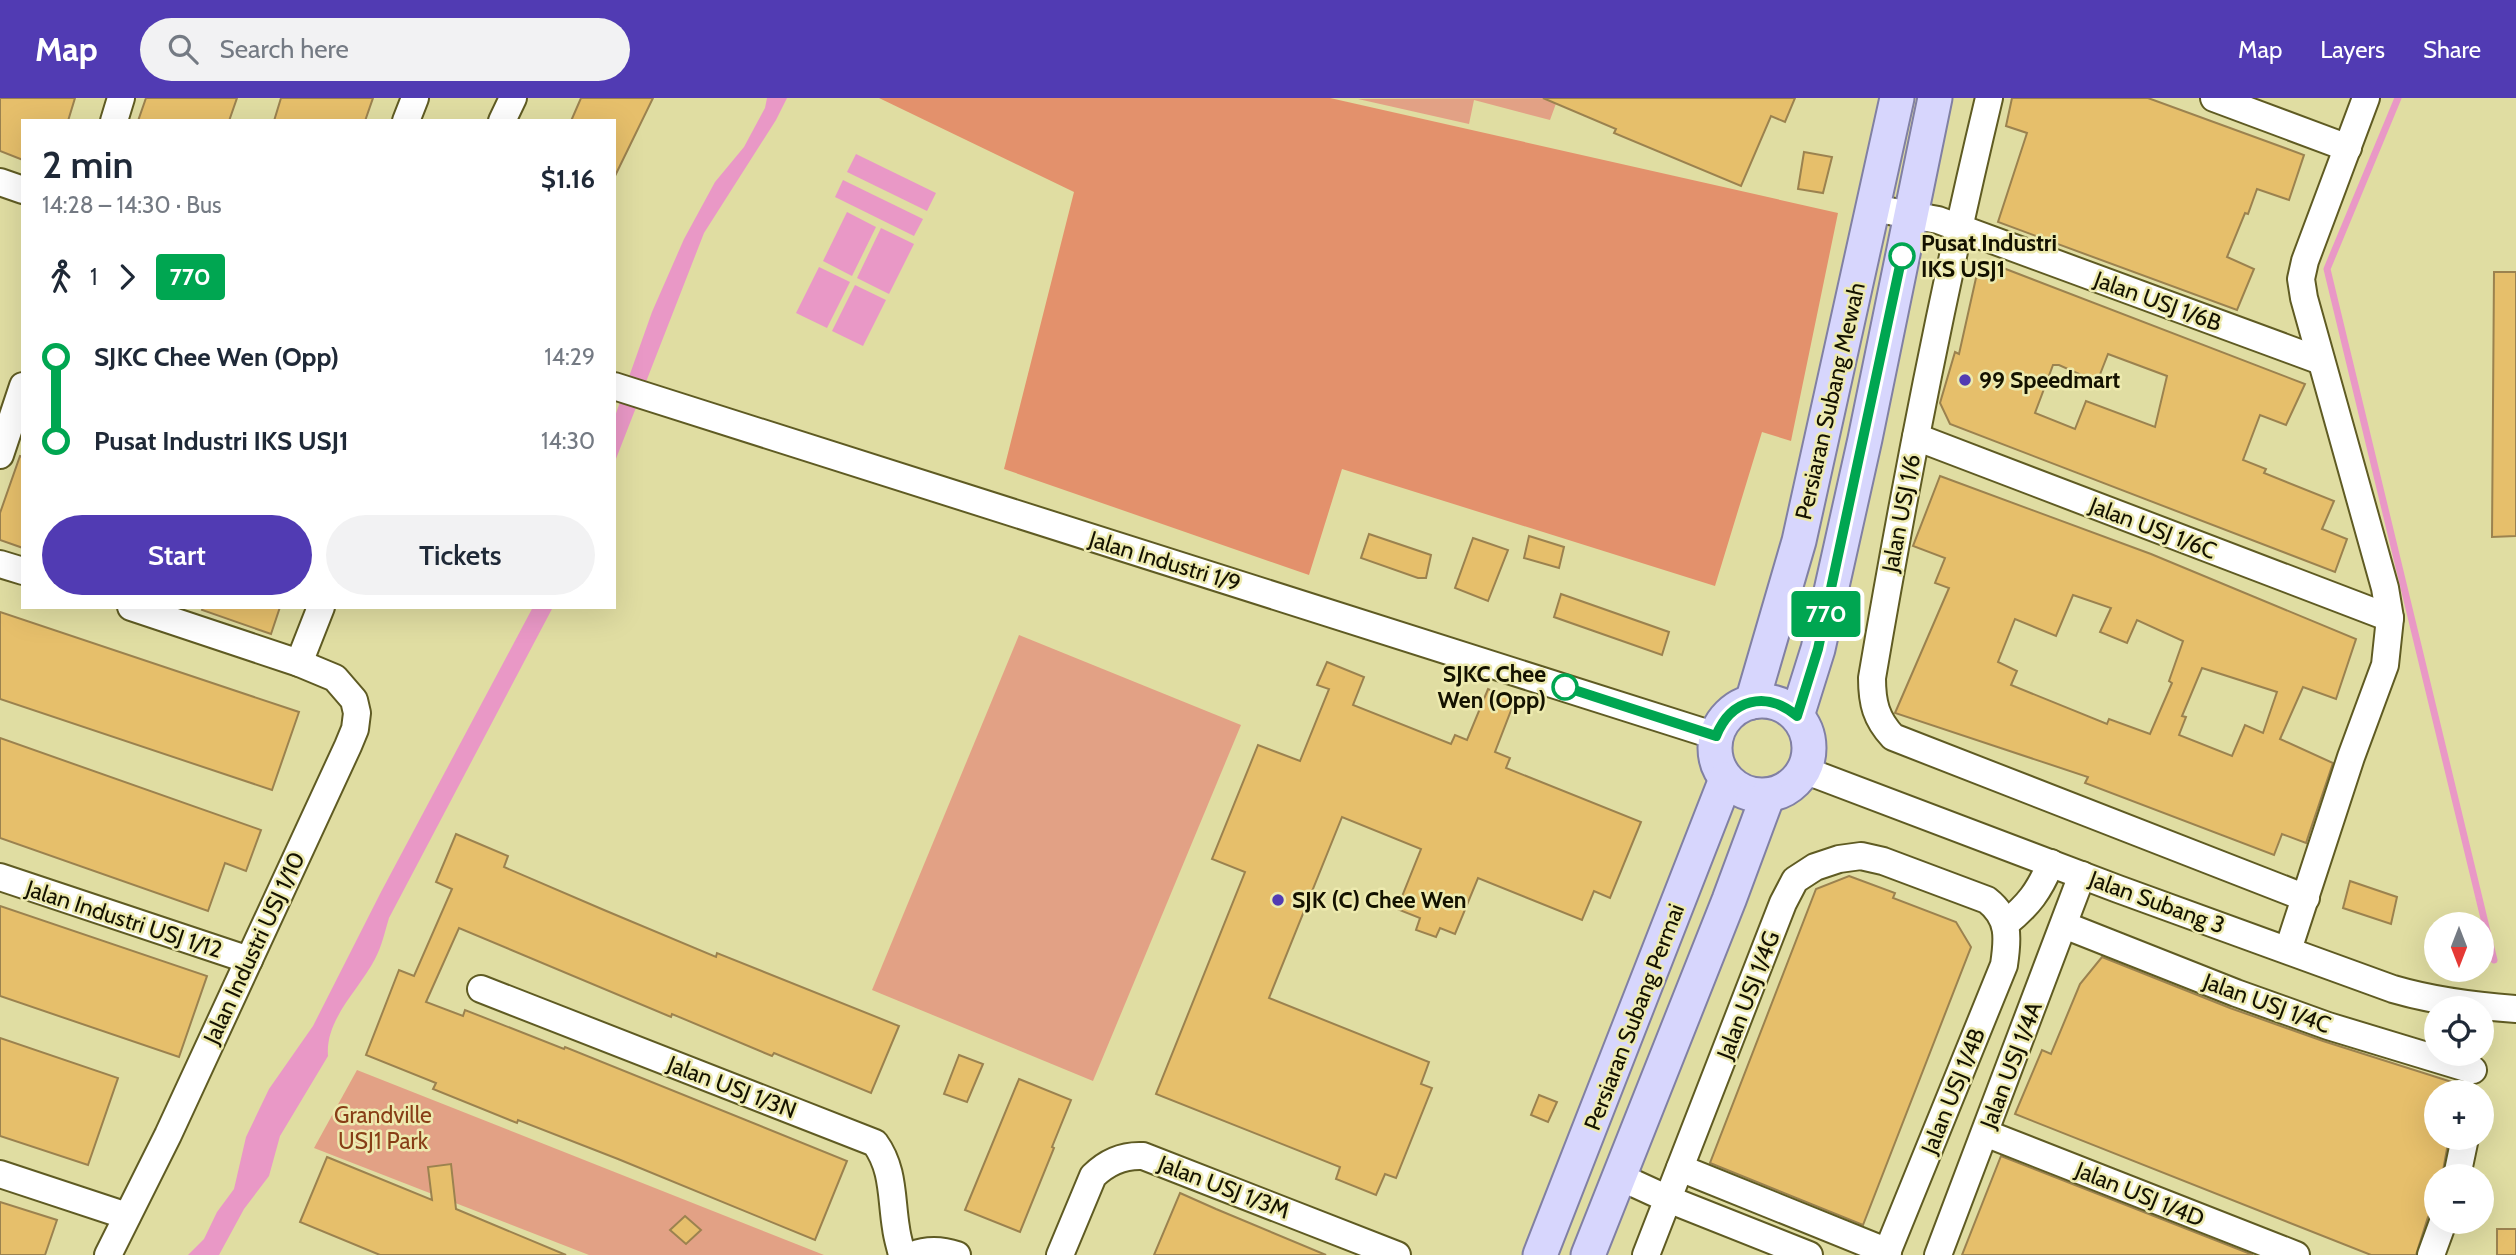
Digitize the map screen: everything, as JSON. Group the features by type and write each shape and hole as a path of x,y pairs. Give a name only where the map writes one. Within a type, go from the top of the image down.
{"main road":[{"name":"Persiaran Subang Mewah","path":"1752,702 1799,541 1896,98"},
{"name":"Persiaran Subang Mewah","path":"1797,716 1818,649 1935,98"},
{"path":"1752,702 1777,703 1797,716 1805,728 1809,742 1809,757 1804,770 1789,787 1768,795 1745,792 1726,779 1716,759 1716,736 1721,724 1729,713 1752,702"},
{"name":"Persiaran Subang Permai","path":"1540,1255 1726,779"},
{"name":"Persiaran Subang Permai","path":"1588,1255 1768,795"}],"street":[{"path":"115,119 121,98"},
{"path":"407,119 415,98"},
{"path":"503,119 513,98"},
{"name":"Jalan USJ 1/6","path":"1989,98 1958,228 1898,521 1872,678 1872,700 1880,722 1893,737 2306,898"},
{"path":"2214,98 2347,148"},
{"path":"2288,950 2351,757 2385,665 2390,618 2385,588 2321,361 2301,279 2305,261 2366,98"},
{"path":"0,182 21,189"},
{"name":"Jalan USJ 1/6B","path":"1873,208 1912,214 1958,228 2321,361"},
{"name":"Jalan Industri 1/9","path":"616,387 1716,736"},
{"path":"0,455 21,392"},
{"name":"Jalan USJ 1/6C","path":"1916,437 2390,618"},
{"path":"0,564 21,570"},
{"name":"Jalan Industri USJ 1/10","path":"108,1255 169,1135 355,729 357,713 354,700 335,678 299,663 137,609"},
{"path":"299,663 320,609"},
{"name":"Jalan Subang 3","path":"1804,770 2288,950 2424,997"},
{"name":"Jalan USJ 1/4G","path":"1647,1255 1783,903 1795,880 1815,867 1839,859 1861,856 1883,861 1987,900 1999,910 2005,924"},
{"path":"2005,924 2027,906 2041,886 2051,863"},
{"name":"Jalan USJ 1/4A","path":"1938,1255 2082,874"},
{"name":"Jalan Industri USJ 1/12","path":"0,877 249,960"},
{"name":"Jalan USJ 1/4B","path":"1887,1253 2004,965 2007,944 2005,924"},
{"name":"Jalan USJ 1/4C","path":"2064,925 2236,993 2473,1072"},
{"name":"Jalan USJ 1/3N","path":"481,989 875,1143 883,1154 889,1171 902,1255"},
{"name":"Jalan Subang 3","path":"2494,1008 2516,1009"},
{"name":"Jalan USJ 1/4D","path":"1985,1133 2296,1255"},
{"name":"Jalan USJ 1/3M","path":"1060,1255 1093,1177 1102,1167 1130,1156 1143,1156 1397,1255"},
{"path":"1680,1168 1887,1253"},
{"path":"0,1174 127,1216"},
{"path":"1620,1177 1668,1199 1810,1255"},
{"path":"2431,1255 2439,1234"},
{"path":"913,1255 923,1251 944,1250 957,1255"}],"green space":[{"path":"1558,98 1550,120 1474,100 1469,124 1358,99"},
{"path":"1019,635 1241,725 1093,1081 872,990"},
{"name":"Grandville USJ1 Park","path":"357,1070 824,1255 589,1255 314,1148"}],"shaded area":[{"path":"767,98 787,98 776,120 704,233 616,459 616,413 652,312 684,239 715,182 744,147 765,108"},
{"path":"879,98 1330,98 1838,213 1791,441 1762,432 1715,586 1342,469 1309,575 1004,469 1074,192"},
{"path":"856,154 936,193 927,211 847,172"},
{"path":"843,180 923,219 914,236 835,197"},
{"path":"847,212 876,227 852,276 823,261"},
{"path":"881,228 914,244 889,294 857,278"},
{"path":"819,267 850,282 827,328 796,313"},
{"path":"855,285 886,300 863,346 832,331"},
{"path":"532,609 552,609 389,918 375,959 337,1017 329,1042 328,1056 280,1136 269,1176 244,1209 219,1255 188,1255 204,1239 217,1212 234,1189 246,1137 269,1089 313,1026"}],"building":[{"path":"0,98 75,98 69,119 21,119 21,159 0,151"},
{"path":"146,98 237,98 230,119 139,119"},
{"path":"281,98 373,98 366,119 275,119"},
{"path":"581,98 653,98 616,174 616,119 572,119"},
{"path":"1543,98 1795,98 1785,122 1771,116 1741,186 1614,133 1616,129"},
{"path":"2012,98 2148,98 2304,155 2289,200 2257,189 2248,214 2245,213 2227,257 2254,269 2237,310 1998,222 2027,133 2006,126"},
{"path":"1804,152 1832,157 1823,193 1798,189"},
{"path":"1998,266 2305,384 2286,425 2260,415 2243,460 2266,469 2264,473 2334,501 2322,529 2347,539 2335,572 1950,424 1940,403 1955,352 1959,354 1976,278","holes":["2108,354 2167,376 2155,427 2086,401 2075,429 2035,413 2053,365 2059,365 2097,382"]},
{"path":"2494,272 2516,272 2516,536 2492,537"},
{"path":"21,456 21,547 0,540 0,513"},
{"path":"1940,476 2151,554 2356,639 2336,699 2303,687 2280,739 2333,763 2306,843 2282,834 2274,855 2085,783 2088,777 1895,713 1949,588 1935,583 1945,558 1913,546","holes":["2073,595 2111,608 2100,632 2127,643 2137,620 2183,641 2169,681 2172,683 2150,734 2109,719 2107,724 2011,685 2017,671 1998,662 2015,619 2056,636","2202,668 2277,692 2263,733 2245,725 2232,756 2179,735 2186,717 2182,716"]},
{"path":"1369,534 1431,555 1426,578 1418,578 1361,558"},
{"path":"1529,536 1564,547 1559,568 1524,558"},
{"path":"1473,538 1508,550 1488,601 1455,588"},
{"path":"1561,594 1669,632 1662,655 1554,617"},
{"path":"202,609 279,609 271,634"},
{"path":"0,612 299,712 272,790 0,699"},
{"path":"1327,662 1364,677 1353,705 1451,744 1455,735 1467,740 1488,689 1515,700 1495,752 1510,758 1506,768 1641,822 1610,898 1594,891 1582,920 1478,878 1455,934 1440,928 1436,937 1416,930 1420,918 1397,909 1421,849 1342,817 1269,998 1429,1062 1421,1084 1432,1088 1396,1178 1385,1174 1376,1195 1336,1179 1340,1167 1156,1094 1245,872 1212,859 1258,745 1300,761 1329,689 1317,685"},
{"path":"0,738 261,830 246,871 225,863 208,911 0,838"},
{"path":"456,834 508,856 504,867 716,957 717,953 899,1026 871,1093 774,1053 772,1056 672,1014 671,1017 459,928 426,1002 463,1016 465,1010 564,1049 565,1047 847,1161 815,1240 618,1159 433,1089 436,1083 366,1055 399,970 414,976 452,889 436,882"},
{"path":"1849,876 1895,893 1893,898 1956,922 1971,947 1863,1225 1710,1163 1816,889"},
{"path":"2350,881 2397,897 2391,924 2343,908"},
{"path":"0,906 207,976 179,1057 0,996"},
{"path":"2102,957 2230,1008 2446,1080 2424,1080 2424,1150 2447,1150 2444,1164 2424,1164 2424,1230 2416,1255 2371,1255 2015,1114 2042,1050 2051,1054 2080,984"},
{"path":"0,1038 118,1078 88,1165 0,1136"},
{"path":"959,1055 983,1064 967,1102 944,1094"},
{"path":"1019,1079 1071,1100 1020,1232 965,1210"},
{"path":"1539,1095 1557,1102 1548,1122 1531,1115"},
{"path":"2001,1156 2253,1255 1962,1255"},
{"path":"327,1157 432,1200 428,1167 451,1164 456,1209 566,1255 380,1255 300,1222"},
{"path":"1180,1193 1216,1209 1326,1255 1154,1255"},
{"path":"0,1202 57,1220 45,1255 0,1255"},
{"path":"685,1216 701,1230 686,1244 670,1230"},
{"path":"2497,1229 2516,1229 2516,1255 2497,1255"}],"waterway":[{"path":"2398,98 2327,269 2482,912"}],"bus line":[{"name":"770","path":"1565,687 1716,736 1729,713 1752,702 1777,703 1797,716 1818,649 1902,256"}],"place":[{"name":"Pusat Industri IKS USJ1","path":"1902,256"},
{"name":"99 Speedmart","path":"1965,380"},
{"name":"SJKC Chee Wen (Opp)","path":"1565,687"},
{"name":"SJK (C) Chee Wen","path":"1278,900"}]}
